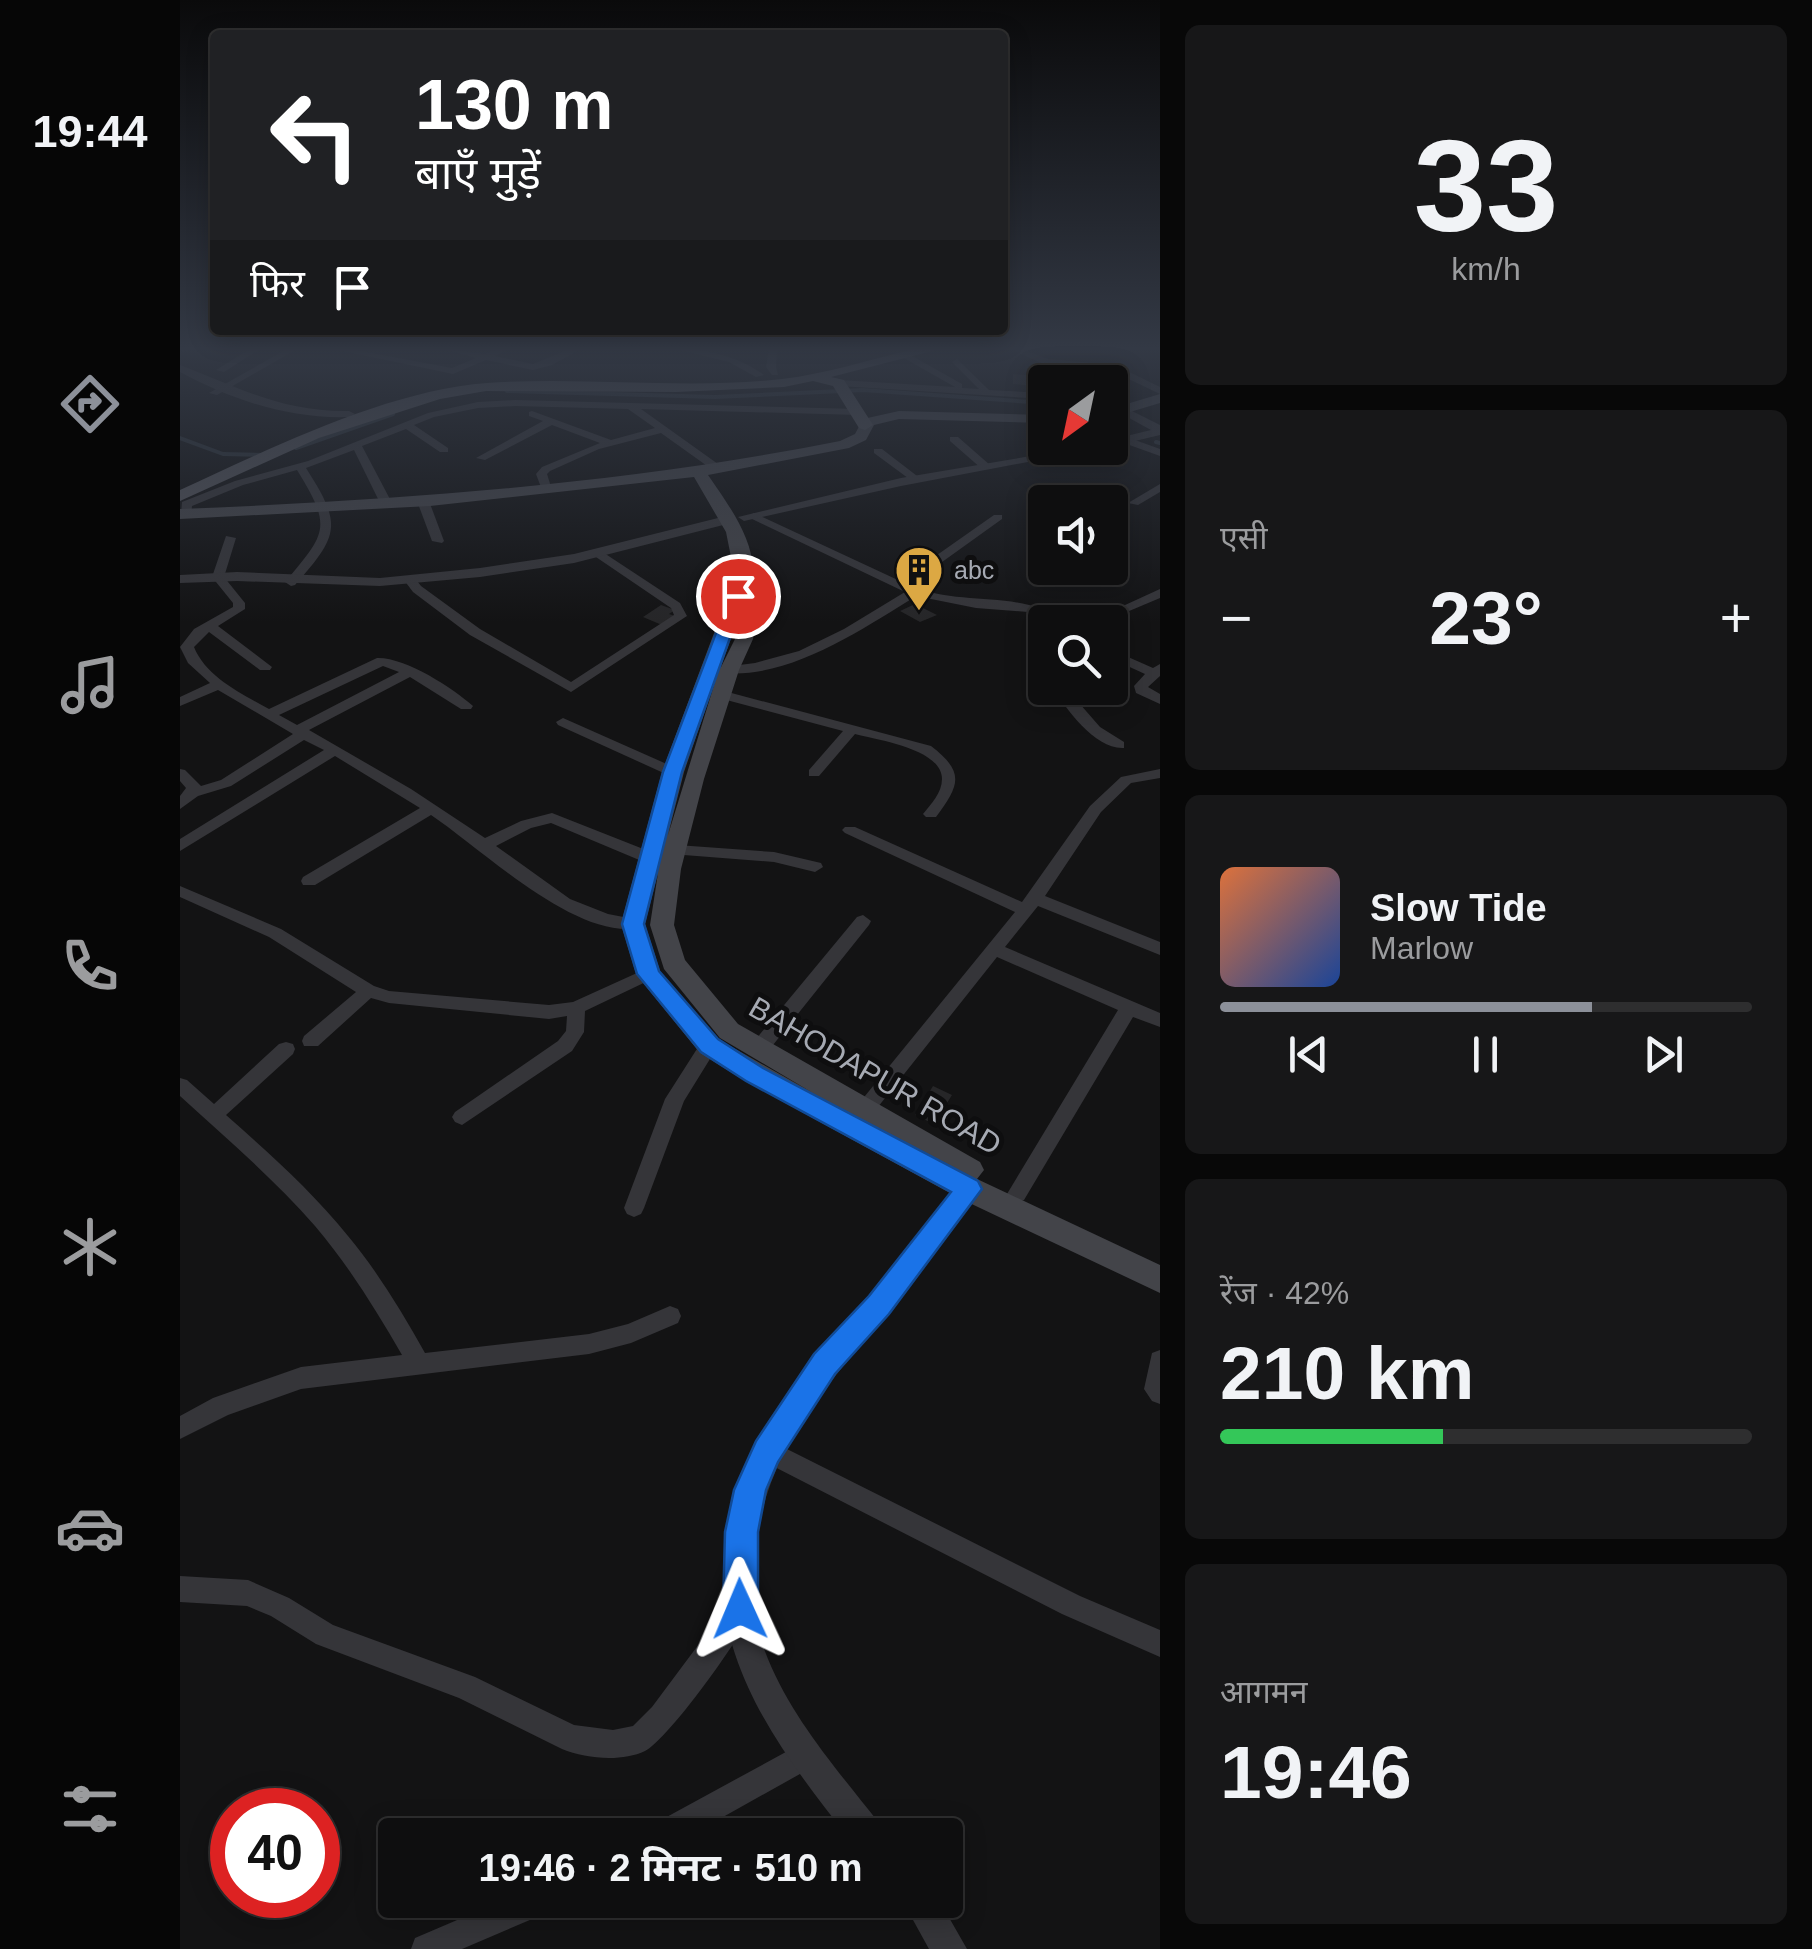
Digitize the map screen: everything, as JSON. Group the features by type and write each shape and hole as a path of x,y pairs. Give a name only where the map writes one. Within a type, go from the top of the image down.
{"main road":[{"path":"180,496 292,440"},
{"path":"184,514 423,502 547,490 705,468 855,440"},
{"path":"180,486 233,468"},
{"path":"705,468 743,517 744,576 673,772 633,924 648,974 709,1046 755,1074 968,1189 1160,1280"},
{"name":"BAHODAPUR ROAD","path":"743,517 755,545 758,572 744,640 729,670 693,779 670,869 662,925 673,963 729,1031 758,1050 863,1112 1017,1194 1160,1260"}],"street":[{"path":"184,514 186,504 215,491 300,466 366,440"},
{"path":"429,440 444,450"},
{"path":"481,458 515,440"},
{"path":"603,440 609,442"},
{"path":"547,490 541,474 546,469 618,440"},
{"path":"675,440 705,468"},
{"path":"955,440 986,467"},
{"path":"356,444 386,504"},
{"path":"1128,445 1156,452 1160,466"},
{"path":"878,451 916,479"},
{"path":"180,580 218,576 364,584 410,580 597,553 675,529 1028,460"},
{"path":"291,582 324,541 328,529 326,507 300,466"},
{"path":"1134,503 1160,487"},
{"path":"423,502 438,541"},
{"path":"743,517 907,589 976,604 1028,608"},
{"path":"729,670 771,666 810,652 907,589 998,517"},
{"path":"218,576 230,538"},
{"path":"410,580 416,590 475,632 571,688 681,616 676,606 597,553"},
{"path":"218,576 239,603 239,609 192,637 187,656 219,684 430,808 578,912 633,924"},
{"path":"1128,607 1160,592"},
{"path":"209,626 266,667"},
{"path":"1128,660 1156,670 1141,690 1160,700"},
{"path":"270,714 382,661 410,671 466,706"},
{"path":"180,772 189,778 186,798 226,783 302,732 410,671"},
{"path":"180,702 219,684"},
{"path":"724,694 926,749 944,762 950,774 949,788 931,814"},
{"path":"1074,705 1095,730 1119,745"},
{"path":"563,722 673,772"},
{"path":"814,773 852,728"},
{"path":"180,846 334,750"},
{"path":"863,1112 995,950 1095,809 1115,787 1137,776 1160,773"},
{"path":"308,882 430,808"},
{"path":"485,845 526,824 552,818 650,858"},
{"path":"850,830 1030,904 1160,948"},
{"path":"677,850 745,854 814,868"},
{"path":"180,891 275,933 368,991 389,997 548,1012 576,1008 648,974"},
{"path":"758,1050 863,920"},
{"path":"995,950 1160,1021"},
{"path":"311,1041 368,991"},
{"path":"462,1117 565,1046 575,1032 576,1008"},
{"path":"1017,1194 1128,1008"},
{"path":"634,1208 674,1098 709,1046"},
{"path":"213,1116 286,1049"},
{"path":"180,1086 301,1196 339,1239 383,1299 419,1364"},
{"path":"855,1818 806,1755 774,1706 752,1661 740,1609 742,1532 750,1490 767,1451 824,1364 879,1305 968,1189"},
{"path":"180,1428 221,1406 300,1378 589,1344 632,1333 670,1316"},
{"path":"1160,1360 1156,1389 1160,1394"},
{"path":"767,1451 1071,1605 1160,1644"},
{"path":"180,1589 248,1594 280,1607 325,1635 465,1687 572,1740 613,1744 640,1739 662,1717 740,1609"},
{"path":"693,1818 806,1755"},
{"path":"426,1949 498,1918"},
{"path":"930,1918 949,1949"}],"building":[{"name":"abc","path":"915,604 937,615 920,622 900,611"},
{"path":"661,605 675,610 669,614 675,616 662,625 643,617"},
{"path":"933,1086 952,1095 934,1124 915,1115"}],"waterway":[{"path":"185,440 223,454 265,455"},
{"path":"296,448 319,440"},
{"path":"1156,442 1160,443"}],"place":[{"name":"abc","path":"919,612"}],"route":[{"path":"738,596 673,772 633,924 648,974 709,1046 968,1189 879,1305 824,1364 767,1451 750,1490 742,1532 740,1609"}]}
